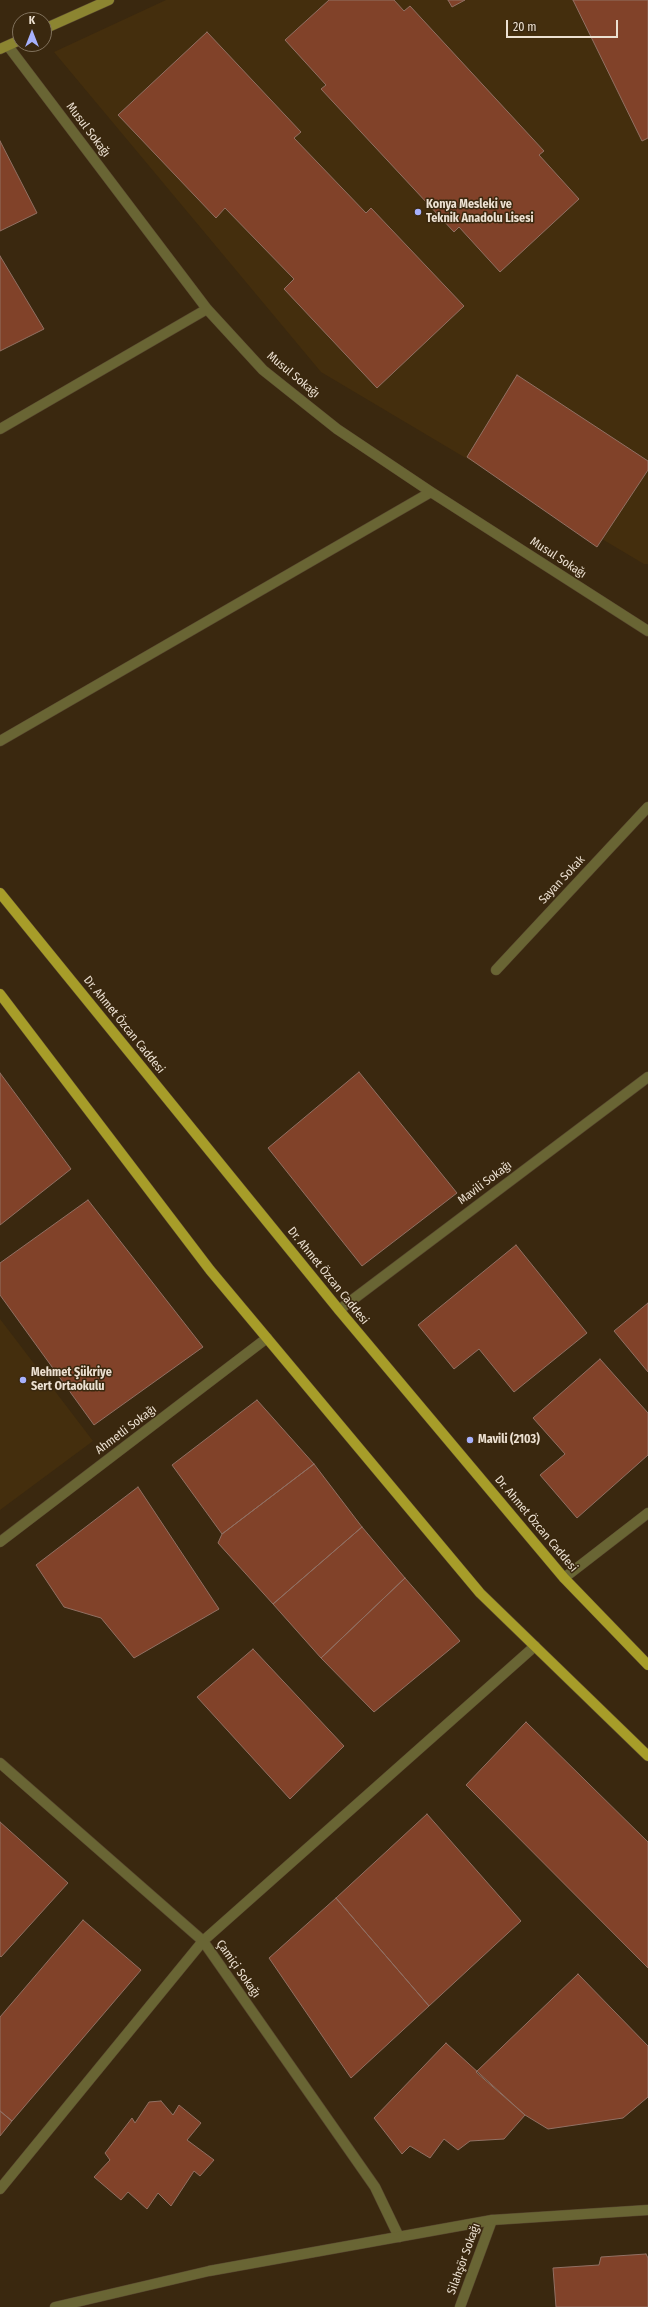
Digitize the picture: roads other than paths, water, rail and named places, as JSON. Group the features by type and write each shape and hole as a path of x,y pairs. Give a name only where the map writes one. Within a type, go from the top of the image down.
{"main road":[{"path":"52,25 109,0"},
{"name":"Dr. Ahmet Özcan Caddesi","path":"0,893 338,1310 564,1578 648,1665"},
{"path":"0,994 210,1270 480,1593 648,1756"}],"street":[{"name":"Musul Sokağı","path":"4,47 207,309 264,370 337,429 431,492 648,631"},
{"path":"0,429 207,309"},
{"path":"0,741 431,492"},
{"name":"Sayan Sokak","path":"496,970 648,807"},
{"name":"Mavili Sokağı","path":"338,1310 648,1077"},
{"name":"Ahmetli Sokağı","path":"0,1542 267,1338"},
{"path":"564,1578 648,1513"},
{"path":"0,2189 203,1941 535,1646"},
{"name":"Çamiçi Sokağı","path":"0,1763 203,1941 375,2187 399,2237"},
{"path":"55,2307 209,2271 492,2220 648,2210"},
{"name":"Silahşör Sokağı","path":"460,2307 492,2220"}],"place":[{"name":"Konya Mesleki ve Teknik Anadolu Lisesi","path":"418,212"},
{"name":"Mehmet Şükriye Sert Ortaokulu","path":"23,1380"},
{"name":"Mavili (2103)","path":"470,1440"}]}
